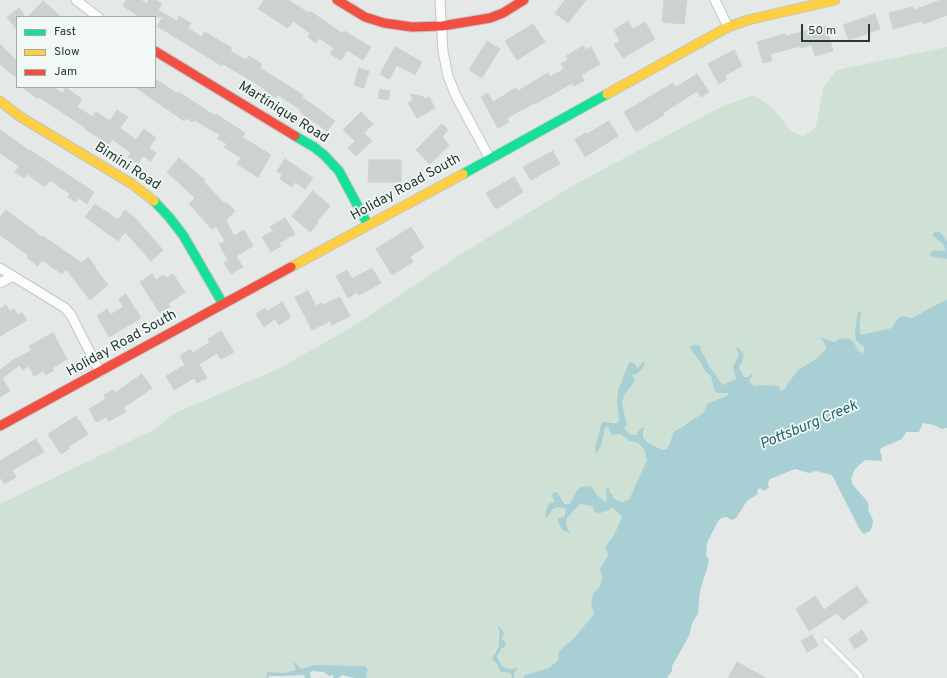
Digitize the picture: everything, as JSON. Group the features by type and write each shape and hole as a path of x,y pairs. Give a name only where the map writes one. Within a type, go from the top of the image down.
{"street":[{"path":"76,0 97,16"},
{"path":"337,0 366,17 384,23 412,27 442,26 490,18 503,14 524,0"},
{"path":"440,0 443,51 448,76 453,89 490,159"},
{"path":"715,0 728,27"},
{"name":"Holiday Road South","path":"0,426 490,159 728,27 748,20 835,0"},
{"name":"Martinique Road","path":"156,52 314,147 324,155 339,170 368,225"},
{"name":"Bimini Road","path":"0,101 19,116 125,180 152,199 183,234 223,304"},
{"path":"0,268 65,308 71,315 100,372"},
{"path":"0,283 13,276"}],"lane":[{"path":"825,640 860,675 861,678"}],"green space":[{"path":"947,47 947,241 940,232 947,251 934,250 938,258 947,259 947,299 912,318 905,316 893,328 860,335 861,312 855,332 856,341 864,347 864,353 858,351 854,342 839,339 834,342 821,338 826,349 816,359 798,370 785,389 781,391 762,385 754,386 749,381 752,378 744,377 739,367 744,354 741,351 733,366 736,379 722,385 698,347 699,360 705,371 711,376 714,390 717,393 729,393 705,408 703,413 689,423 684,424 669,441 667,449 663,450 647,442 643,437 645,431 641,428 636,435 630,435 624,428 627,425 622,403 624,396 628,391 632,374 637,374 643,362 638,368 629,362 618,391 619,421 611,423 605,422 603,435 605,428 609,427 614,435 620,434 630,441 638,443 644,449 647,460 630,500 622,503 614,499 609,491 609,487 606,494 608,500 605,503 595,491 570,504 566,504 561,496 547,508 545,514 547,518 553,509 558,507 566,509 563,517 558,518 562,530 569,532 566,524 567,518 580,504 612,507 622,517 614,535 605,547 608,555 600,569 602,579 600,586 593,594 591,603 594,614 574,638 559,651 558,660 549,668 525,675 523,678 514,678 514,674 517,669 516,667 513,669 505,668 502,666 497,655 502,648 502,638 498,627 499,645 494,652 501,672 510,673 512,676 511,678 367,678 365,666 314,665 301,669 296,664 296,670 284,673 267,672 266,678 0,678 0,504 155,429 173,414 280,368 357,324 461,254 579,182 723,106 754,95 773,108 790,130 803,137 816,127 823,88 837,70"}],"water":[{"path":"935,232 940,232 947,241 947,259 929,255 934,250 946,251 943,244 932,235"},
{"name":"Pottsburg Creek","path":"947,299 947,428 942,429 934,425 923,423 919,432 906,432 902,439 881,448 880,451 882,461 865,460 855,469 851,479 853,485 869,505 868,510 873,520 870,531 864,534 860,530 832,475 816,471 809,473 795,469 770,479 768,483 769,488 763,491 760,488 757,490 758,494 747,501 736,518 731,520 727,517 721,518 717,523 707,543 706,556 709,559 700,591 698,613 692,624 689,636 667,678 523,678 525,675 549,668 558,660 559,651 574,638 594,614 591,603 593,594 600,586 602,579 600,569 608,555 605,547 614,535 622,517 612,507 607,511 600,513 594,512 593,506 580,504 567,518 566,524 570,533 562,530 558,521 558,518 563,517 565,514 566,509 558,507 553,509 547,518 545,514 550,503 555,502 552,495 554,492 557,492 565,504 570,504 577,490 582,487 591,486 598,496 605,502 607,500 606,489 609,487 609,491 614,499 622,502 629,500 647,460 644,449 638,443 630,441 620,434 611,434 608,427 605,428 601,446 596,454 595,448 602,422 615,423 619,421 617,401 618,391 629,362 634,363 638,368 643,362 645,362 643,368 637,374 632,374 635,380 624,396 622,403 627,425 624,428 630,435 636,435 641,428 644,427 643,437 647,442 663,450 667,449 674,432 703,413 707,404 726,396 729,393 717,393 714,390 711,376 705,371 689,347 696,345 701,346 700,349 709,366 722,385 736,379 733,366 739,355 736,348 738,347 744,354 739,367 744,377 748,377 752,374 753,375 749,381 754,386 778,386 781,391 785,389 798,370 816,359 826,349 825,344 820,337 834,342 839,339 848,338 854,342 858,351 864,353 864,347 856,341 855,332 858,312 861,311 860,335 892,328 898,318 904,316 912,318"},
{"path":"498,627 500,627 504,633 502,638 506,644 497,656 502,666 505,668 513,669 517,667 514,678 511,678 512,676 510,673 501,672 497,664 492,659 499,645"},
{"path":"293,661 301,669 314,665 365,666 368,670 366,674 367,678 354,678 342,675 338,678 333,678 334,675 329,676 324,672 312,671 310,673 311,678 305,678 304,675 269,676 266,678 267,672 284,673 296,670"}],"building":[{"path":"126,0 141,0 147,4 149,0 155,0 162,4 158,10 177,21 179,16 191,23 188,28 201,37 205,32 232,48 230,51 246,60 249,56 262,64 260,68 303,95 302,97 335,121 327,131 300,112 301,110 278,95 276,98 264,90 265,89 223,64 222,66 157,26 163,17 138,16 123,6"},
{"path":"264,0 288,0 309,13 310,11 343,34 344,31 371,47 363,60 347,50 341,60 330,54 334,48 319,38 316,43 308,37 310,33 293,21 288,28 258,9"},
{"path":"565,0 586,0 568,23 555,13"},
{"path":"664,0 687,0 684,24 662,22"},
{"path":"941,0 947,0 947,15 923,24 922,21 893,29 889,13 913,7 914,10"},
{"path":"43,1 60,16 29,16"},
{"path":"19,8 24,16 16,16 16,29 7,17"},
{"path":"875,14 880,29 849,40 843,25"},
{"path":"628,21 633,29 645,22 655,39 623,58 614,44 620,41 614,30"},
{"path":"533,24 545,42 517,60 505,41"},
{"path":"826,26 833,51 815,56 812,45 801,48 801,46 770,54 772,61 763,63 757,42 785,34 786,36"},
{"path":"487,41 500,49 482,78 469,70"},
{"path":"0,44 16,60 16,77 0,64"},
{"path":"583,46 586,50 591,47 600,64 581,75 584,81 574,86 572,83 535,104 534,103 507,118 509,122 498,128 481,97 488,93 493,102 516,88 518,91 548,73 550,77 564,69 561,64 568,60 566,56"},
{"path":"395,47 422,62 415,75 397,65 389,79 380,74"},
{"path":"734,50 742,66 725,75 727,79 719,84 708,64"},
{"path":"359,68 369,71 364,88 354,85"},
{"path":"697,74 709,92 701,97 697,91 663,113 664,115 636,132 624,112 673,83 676,87"},
{"path":"156,80 178,94 179,92 215,116 216,114 245,133 242,137 271,155 258,177 237,164 241,158 224,147 227,144 217,138 220,135 194,120 193,122 186,118 184,121 136,88 156,88"},
{"path":"23,88 54,88 62,93 66,88 82,99 77,107 93,117 96,112 110,121 117,110 128,117 120,128 136,140 144,129 156,138 149,148 156,153 151,161 143,156 138,164 128,157 131,153 112,139 109,144 39,97 38,99"},
{"path":"380,89 390,91 388,100 378,98"},
{"path":"410,94 424,97 425,99 429,97 435,108 417,118 408,103 413,100"},
{"path":"361,112 373,124 364,133 372,141 356,156 348,148 355,141 343,130"},
{"path":"609,121 618,136 585,157 575,139"},
{"path":"442,124 448,130 442,137 449,145 430,164 416,150"},
{"path":"0,130 94,192 87,204 78,198 76,202 68,197 70,194 50,180 45,187 27,174 24,178 15,172 19,166 0,153"},
{"path":"553,151 560,164 531,180 523,167"},
{"path":"179,158 205,180 203,181 225,204 226,202 235,211 226,220 234,236 244,230 253,246 236,256 243,267 231,274 224,263 228,260 219,244 225,241 216,226 212,229 189,204 195,198 167,172"},
{"path":"285,159 313,178 305,189 295,182 292,187 280,179 282,175 277,171"},
{"path":"369,160 401,160 401,182 368,182"},
{"path":"514,177 523,192 496,209 486,193"},
{"path":"313,191 330,206 310,232 292,216"},
{"path":"95,204 118,220 125,210 135,218 163,250 151,261 125,232 118,241 85,217"},
{"path":"6,210 42,237 43,236 82,263 88,257 108,285 90,300 66,269 62,274 42,260 38,266 27,258 29,256 0,235 0,217"},
{"path":"285,218 295,234 279,243 281,246 271,252 262,237 273,231 270,227"},
{"path":"411,227 424,247 410,257 413,262 392,275 376,249"},
{"path":"372,268 381,283 359,295 357,292 348,298 336,276 347,270 352,279"},
{"path":"152,274 156,280 164,275 166,278 173,274 185,292 168,304 170,307 160,313 140,282"},
{"path":"308,291 316,306 322,303 323,305 340,297 350,316 332,325 330,321 312,330 295,297"},
{"path":"126,294 141,318 109,337 97,316 107,309 110,315 123,307 119,299"},
{"path":"282,302 291,317 279,325 275,319 264,327 256,314 265,308 268,311"},
{"path":"6,305 10,311 14,309 18,315 22,313 27,320 0,336 0,309"},
{"path":"221,331 234,352 221,359 217,353 199,364 207,378 197,383 194,378 174,390 166,376 185,365 180,356 190,349 193,353 210,342 208,339"},
{"path":"53,333 67,359 52,368 54,370 46,375 43,371 34,376 29,366 22,370 20,365 2,378 10,391 0,397 0,370 13,360 31,351 29,346"},
{"path":"142,374 152,388 123,408 126,412 109,421 106,417 96,422 89,409 106,399 104,395 113,390 115,393"},
{"path":"76,416 88,434 68,447 70,448 61,454 48,434"},
{"path":"36,439 44,452 12,470 16,477 4,484 0,477 0,461"},
{"path":"857,586 868,602 843,620 837,613 809,631 796,609 815,596 824,610"},
{"path":"862,630 868,640 855,649 849,639"},
{"path":"812,635 818,646 807,652 801,641"},
{"path":"737,662 766,678 728,678"}],"traffic: fast":[{"path":"463,174 607,94"},
{"path":"295,136 314,147 339,171 368,225"},
{"path":"154,201 183,235 223,304"}],"traffic: slow":[{"path":"607,94 728,27 748,20 835,0"},
{"path":"0,101 19,116 132,184 154,201"},
{"path":"291,267 463,174"}],"traffic: jam":[{"path":"337,0 365,17 384,23 412,27 442,26 490,18 503,13 524,0"},
{"path":"156,52 295,136"},
{"path":"0,426 291,267"}]}
